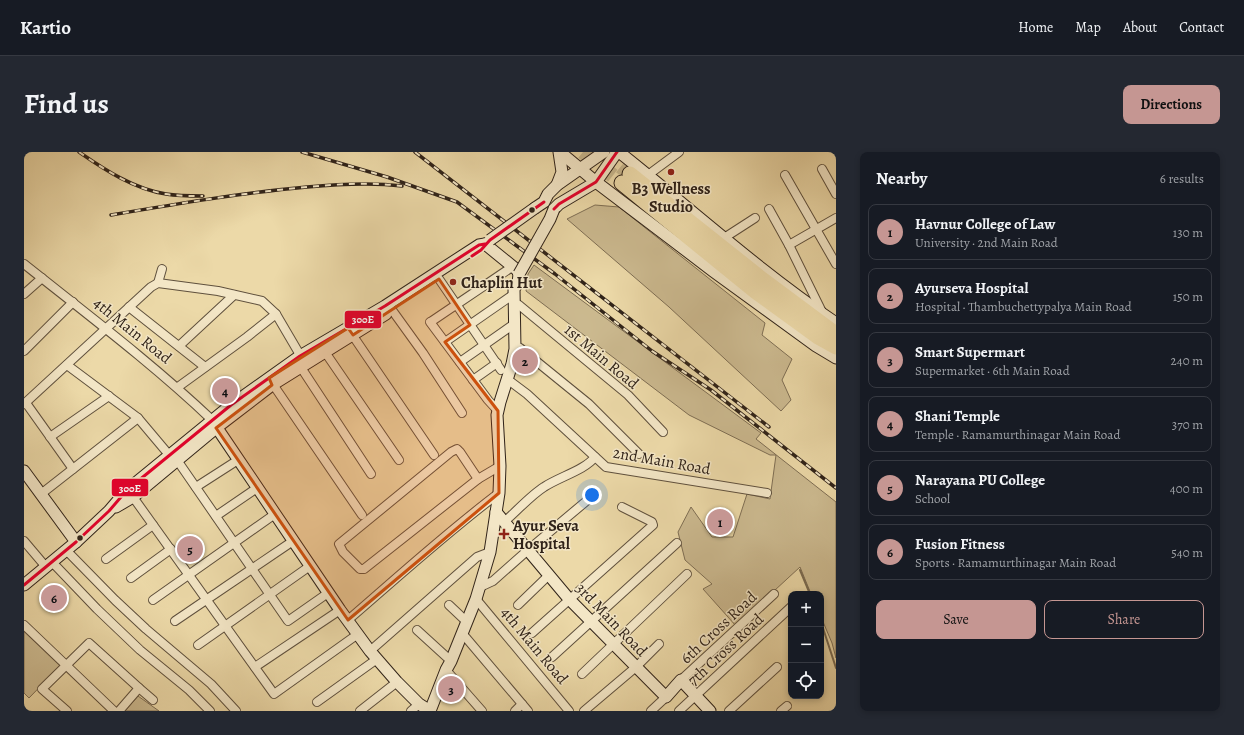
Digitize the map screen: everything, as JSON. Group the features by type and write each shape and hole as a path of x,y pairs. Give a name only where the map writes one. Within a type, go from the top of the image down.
{"highway":[{"path":"629,168 836,334"},
{"path":"629,168 756,292 818,337 836,347"}],"main road":[{"path":"559,152 596,182 720,275 816,346 836,358"},
{"path":"557,185 562,172 559,152"},
{"path":"302,362 325,352 350,331 392,310 481,250 534,208 544,202 548,194 557,185 604,152"},
{"path":"214,424 328,593 373,655 397,682 415,708 430,711 476,599 490,552 499,493 500,466 499,429 497,427 498,411 515,349 514,289 516,276 556,207 596,182 618,152 629,168 648,175 724,238 773,282 836,323"},
{"path":"556,207 594,192 610,192"},
{"path":"489,244 516,276 520,285 520,348 517,364 504,404 502,426 499,429"},
{"path":"109,511 133,497 174,458 214,424 270,381 350,331 385,306 479,245 489,244"},
{"path":"24,585 76,542 109,511 127,490 174,458"},
{"path":"24,471 76,542"},
{"name":"3rd Main Road","path":"496,512 569,599 666,697"},
{"path":"666,697 681,680 710,711"}],"street":[{"path":"648,175 679,152"},
{"path":"822,169 836,194"},
{"path":"785,175 836,264"},
{"path":"769,209 790,245 824,315"},
{"path":"724,238 755,218"},
{"path":"790,245 836,218"},
{"name":"4th Main Road","path":"24,264 178,387 214,424"},
{"path":"158,283 162,269"},
{"path":"498,411 473,380 431,322 456,304 516,276"},
{"path":"24,294 42,278"},
{"path":"439,279 499,366 473,380"},
{"path":"73,469 25,404 129,307 151,287 158,283 211,290 262,302 276,314 302,362 371,474"},
{"path":"445,342 514,294"},
{"path":"179,346 234,295"},
{"path":"24,351 73,302"},
{"name":"1st Main Road","path":"519,305 628,395 664,432"},
{"path":"129,307 205,368"},
{"path":"392,310 462,413"},
{"path":"178,387 276,314"},
{"path":"460,362 514,324"},
{"path":"350,331 434,455"},
{"path":"520,348 589,404 639,454"},
{"path":"325,352 399,460"},
{"path":"67,365 138,418 174,458 196,487 233,544 288,621 328,593"},
{"path":"270,381 362,515"},
{"name":"2nd Main Road","path":"510,382 527,394 581,442 606,467 767,493"},
{"path":"50,437 109,396"},
{"path":"41,494 138,418"},
{"path":"478,479 457,449 450,452 339,544 343,552 360,569 364,569 478,479 500,466"},
{"path":"504,522 543,487 587,465 595,457"},
{"path":"196,487 238,460"},
{"path":"216,516 257,488"},
{"path":"348,620 426,552 499,493"},
{"path":"480,588 493,581 596,493"},
{"path":"133,497 274,694 358,634"},
{"path":"532,633 653,525 652,522 622,507"},
{"path":"153,600 275,514"},
{"path":"106,559 153,525"},
{"path":"24,541 140,650 189,690 210,711"},
{"path":"175,621 293,541"},
{"path":"552,657 676,543"},
{"path":"131,578 171,549"},
{"path":"66,550 115,600 146,629 211,684 236,711"},
{"path":"317,702 373,655 477,557 490,552"},
{"path":"198,645 310,566"},
{"path":"582,674 687,574"},
{"path":"518,605 549,575"},
{"name":"6th Cross Road","path":"681,680 774,594"},
{"name":"4th Main Road","path":"476,599 570,711"},
{"path":"449,605 467,622"},
{"path":"255,667 340,610"},
{"name":"7th Cross Road","path":"679,711 788,611"},
{"path":"24,624 114,711"},
{"path":"417,630 448,665 482,711"},
{"path":"462,633 528,711"},
{"path":"67,711 42,689 89,644 153,700"},
{"path":"584,711 636,667 659,644"},
{"path":"729,711 777,667"},
{"path":"360,711 397,682"},
{"path":"119,711 139,688"},
{"path":"651,711 666,697"},
{"path":"515,711 522,704"}],"highlighted area":[{"path":"439,279 470,325 445,342 498,411 500,466 499,493 348,620 216,428 272,385 269,378 348,328 353,335"}],"shaded area":[{"path":"595,205 619,207 765,323 762,335 792,359 782,380 791,400 781,411 669,307 567,219"},
{"path":"534,265 761,433 756,439 836,502 836,658 832,643 824,624 824,591 810,591 800,567 736,626 703,589 712,584 685,560 678,532 691,507 712,537 733,537 747,494 770,499 776,455 770,455 689,415 526,291 528,274"},
{"path":"24,631 61,665 29,698 24,693"},
{"path":"138,696 159,711 125,711"}],"waterway":[{"path":"800,570 809,591"},
{"path":"823,627 836,668"}],"tunnel":[{"path":"583,152 622,183"},
{"path":"603,152 630,174"}],"railway":[{"path":"79,152 120,178 143,188 171,195 203,196"},
{"path":"302,152 387,177 457,202 555,274 652,351 711,390 836,488"},
{"path":"415,152 769,427"},
{"path":"111,215 282,189 354,184 402,186"}],"transit line":[{"name":"300E","path":"554,209 559,204 596,182 617,152"},
{"name":"300E","path":"472,256 481,250 490,240 544,202"},
{"name":"300E","path":"24,585 76,542 109,511 127,490 231,405 300,356 385,306 479,245 485,244"}],"place":[{"name":"B3 Wellness Studio","path":"671,172"},
{"name":"Chaplin Hut","path":"453,282"},
{"name":"Ayurseva Hospital","path":"525,361"},
{"name":"Shani Temple","path":"225,391"},
{"name":"Havnur College of Law","path":"720,522"},
{"name":"Ayur Seva Hospital","path":"504,534"},
{"name":"Narayana PU College","path":"190,549"},
{"name":"Fusion Fitness","path":"54,598"},
{"name":"Smart Supermart","path":"451,689"}]}
